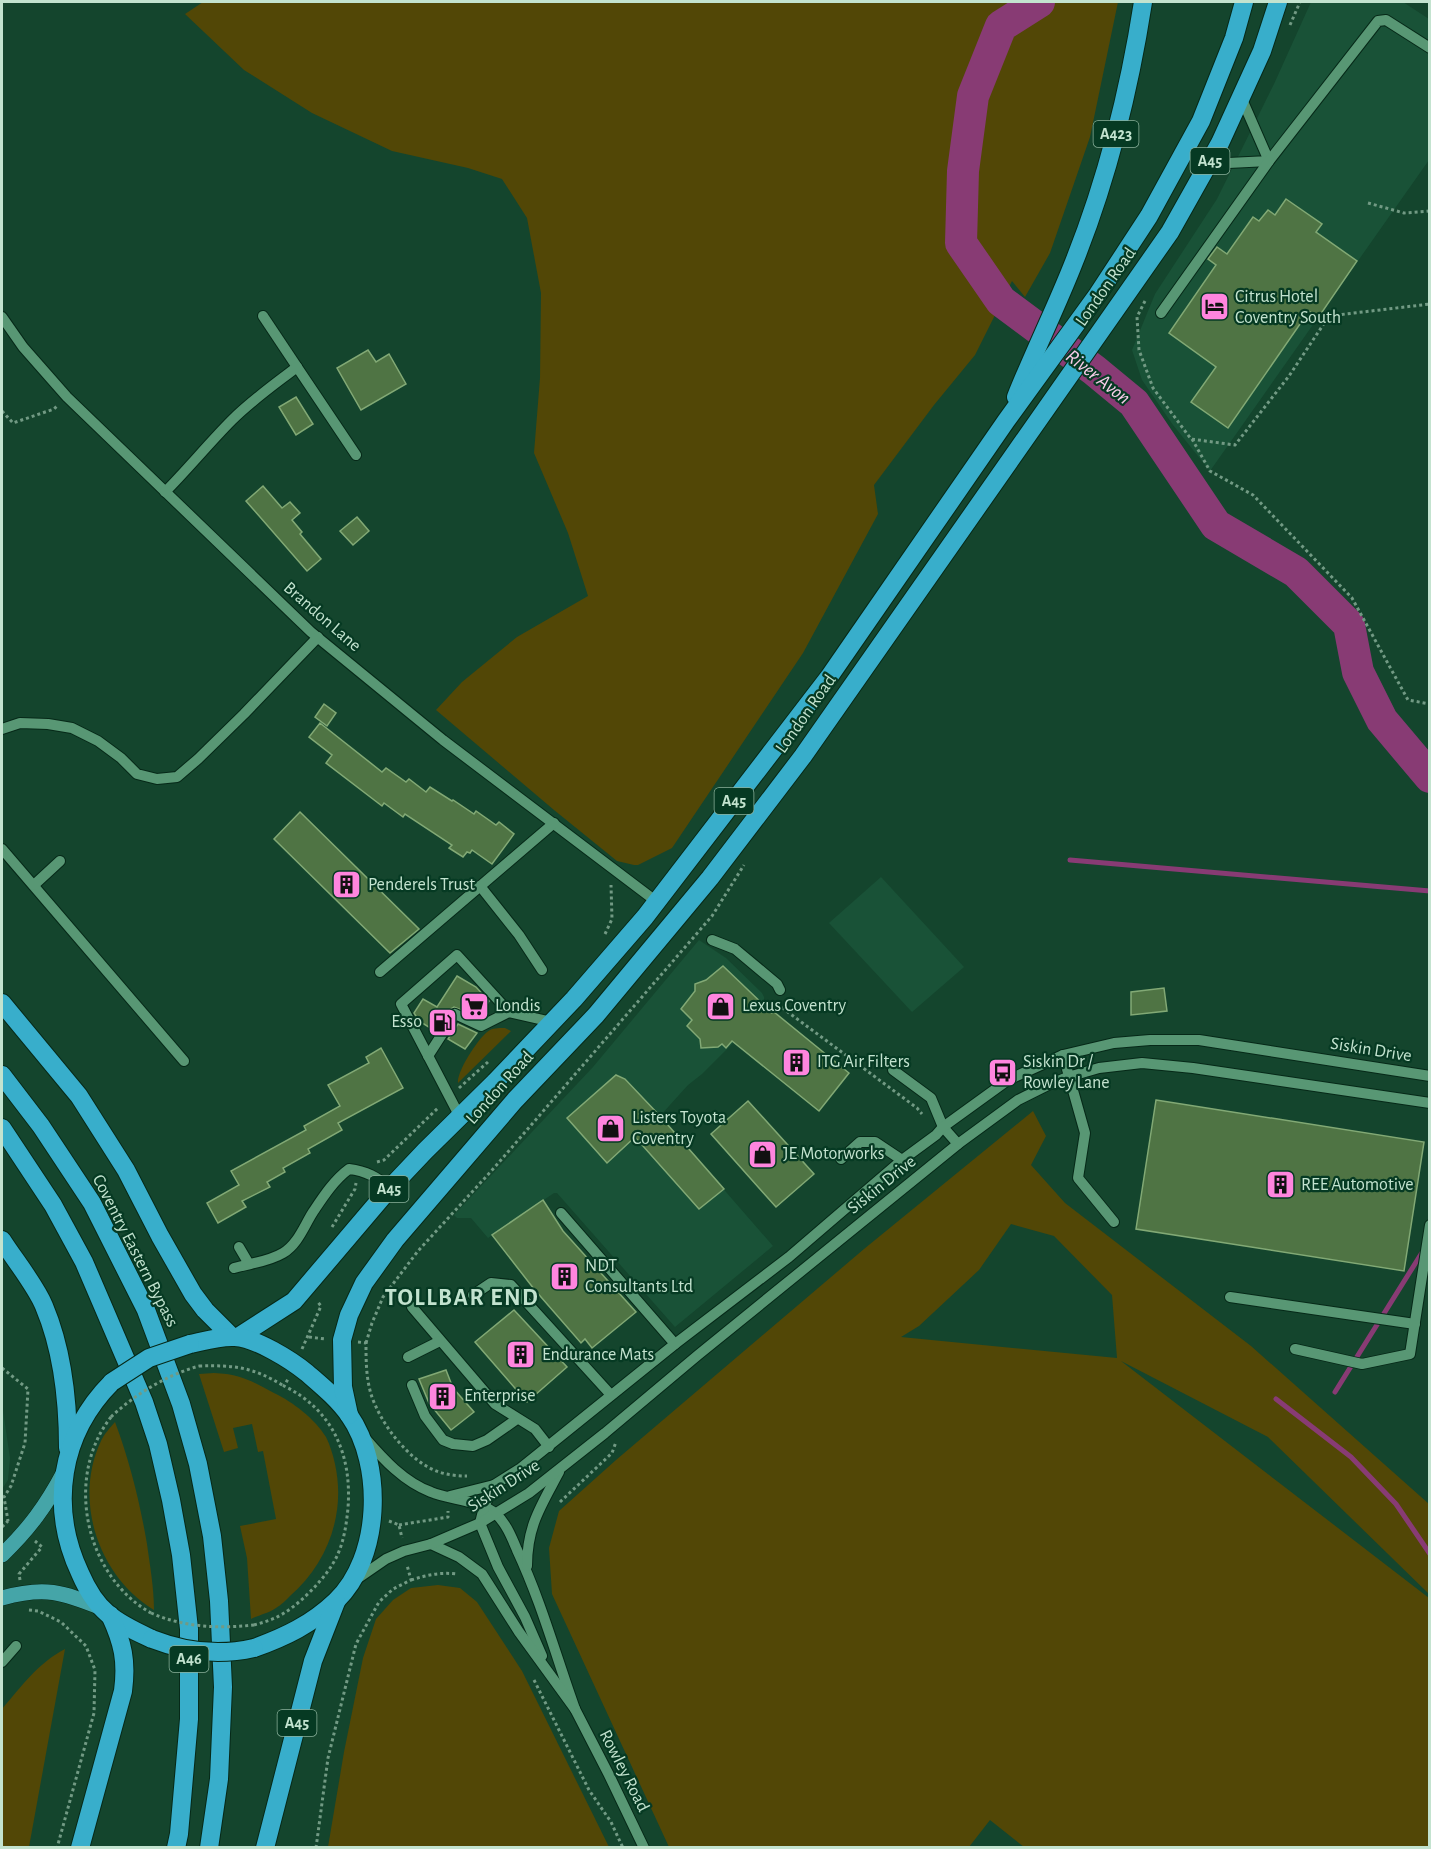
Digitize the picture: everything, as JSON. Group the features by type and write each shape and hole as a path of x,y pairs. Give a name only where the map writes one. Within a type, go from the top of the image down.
{"highway":[{"name":"A423","path":"1006,421 1022,392 1074,262 1108,165 1133,63 1143,2"},
{"name":"London Road","path":"1022,392 1098,294 1149,216 1201,122 1234,38 1244,2"},
{"name":"London Road","path":"353,1422 343,1386 342,1340 349,1315 364,1283 395,1240 515,1100 596,1015 710,878 803,756 1170,232 1220,143 1262,51 1278,2"},
{"name":"London Road","path":"235,1337 294,1301 390,1188 552,1022 657,902 829,677 1006,421"},
{"path":"2,1003 79,1096 126,1170 193,1294 205,1310 235,1337"},
{"name":"Coventry Eastern Bypass","path":"2,1075 41,1126 97,1214 146,1310 181,1404 198,1464 212,1536 219,1601 222,1679 219,1779 209,1848"},
{"name":"A46","path":"2,1128 53,1205 84,1262 144,1402 165,1472 181,1555 189,1629 189,1719 176,1848"},
{"path":"2,1240 44,1304 55,1338 68,1413 69,1453"},
{"path":"80,1848 123,1691 126,1669 117,1630 84,1581 66,1539 64,1471 69,1453 90,1408 100,1394 128,1371 149,1358 216,1338 235,1337 264,1347 295,1364 326,1388 353,1422 368,1454 373,1503 367,1545 349,1586 336,1600 303,1627 283,1638 237,1652 216,1653 186,1649 152,1639 106,1612"},
{"name":"A45","path":"265,1848 313,1661 336,1600"}],"main road":[{"path":"2,1555 38,1517 51,1498 64,1471"},
{"path":"2,1598 22,1592 44,1590 72,1596 106,1612"}],"street":[{"path":"1161,314 1269,161 1378,21 1386,20 1430,48"},
{"path":"1241,97 1252,127 1269,161"},
{"path":"1208,164 1269,161"},
{"path":"263,316 356,455"},
{"name":"Brandon Lane","path":"2,317 23,347 67,397 282,606 443,740 657,902"},
{"path":"165,492 230,421 258,396 297,367"},
{"path":"2,729 20,723 72,728 98,741 121,758 137,774 157,779 177,777 244,714 318,637"},
{"path":"380,972 554,823"},
{"path":"2,849 184,1061"},
{"path":"34,885 60,861"},
{"path":"480,886 519,935 542,970"},
{"path":"711,940 735,949 777,984 780,990"},
{"path":"460,1117 401,1004 457,955 509,1012 552,1022"},
{"path":"428,1056 455,1014 481,1026 509,1012"},
{"name":"Siskin Drive","path":"450,1496 494,1485 507,1478 549,1447 675,1344 789,1257 939,1131 1008,1080 1063,1056 1114,1043 1199,1040 1430,1076"},
{"path":"1063,1056 1084,1133 1078,1178 1114,1222"},
{"name":"Siskin Drive","path":"349,1586 386,1559 404,1551 431,1544 480,1523 529,1492 605,1433 958,1144 1018,1100 1068,1077 1099,1068 1142,1063 1193,1068 1430,1103"},
{"path":"893,1070 931,1098 939,1131 958,1144"},
{"path":"842,1159 860,1142 875,1142 902,1160"},
{"path":"234,1268 263,1262 285,1253 298,1239 313,1211 334,1183 349,1169 377,1176 390,1188"},
{"path":"561,1213 675,1344"},
{"path":"1295,1349 1362,1364 1410,1354 1430,1225"},
{"path":"239,1247 249,1264"},
{"path":"473,1295 491,1283 511,1285 611,1395"},
{"path":"1230,1297 1415,1324"},
{"path":"412,1307 495,1404 535,1429 549,1447"},
{"path":"408,1357 440,1341"},
{"path":"412,1385 425,1416 443,1440 453,1444 473,1446 487,1440 517,1419"},
{"path":"353,1422 385,1462 416,1485 430,1492 484,1507 496,1514 509,1534 527,1571 575,1709"},
{"path":"527,1571 530,1531 562,1466"},
{"path":"494,1485 480,1523 498,1567 525,1617 549,1673"},
{"path":"431,1544 459,1557 482,1574 519,1632 575,1709"},
{"path":"2,1662 16,1646"},
{"name":"Rowley Road","path":"575,1709 644,1848"}],"path":[{"path":"1368,202 1404,213 1430,211"},
{"path":"1137,279 1147,296 1137,317 1139,350 1153,388 1191,438 1209,471 1253,495 1352,598 1408,700 1430,704"},
{"path":"1191,438 1235,445 1289,376 1329,316 1430,304"},
{"path":"2,411 13,423 54,409 67,397"},
{"path":"473,1477 452,1478 422,1463 404,1448 384,1422 371,1394 366,1368 366,1343 383,1297 418,1251 509,1151 712,916"},
{"path":"780,990 774,1001 917,1108 939,1131"},
{"path":"284,1386 309,1337"},
{"path":"342,1340 366,1343"},
{"path":"223,1365 245,1368 262,1373 284,1386 302,1395 320,1411 332,1428 341,1449 349,1489 347,1518 343,1541 332,1565 318,1584 277,1617 254,1625 230,1628 199,1626 151,1613 128,1597 106,1569 91,1531 86,1509 85,1488 92,1449 103,1428 120,1409 155,1385 199,1366 223,1365"},
{"path":"2,1368 28,1389 25,1443 11,1486 3,1499 10,1522 2,1527"},
{"path":"555,1509 612,1453 623,1417"},
{"path":"393,1521 399,1525 448,1517 448,1513"},
{"path":"347,1518 353,1519"},
{"path":"399,1525 401,1535"},
{"path":"86,1533 91,1531"},
{"path":"37,1543 42,1547"},
{"path":"20,1577 19,1574 42,1547 48,1545"},
{"path":"407,1565 411,1580"},
{"path":"316,1848 328,1758 356,1644 379,1602 393,1589 428,1574 442,1572 463,1577"},
{"path":"23,1610 38,1611 62,1622 86,1646 95,1670 94,1713 57,1848"},
{"path":"529,1671 589,1790 611,1822 623,1848"}],"shaded area":[{"path":"203,2 1118,2 1090,137 1050,253 1025,297 1012,281 975,355 874,485 878,514 803,653 672,848 638,865 617,861 436,710 462,682 517,637 588,596 568,533 534,453 540,378 541,293 527,218 502,179 468,168 392,151 312,113 244,70 185,14"},
{"path":"1311,2 1403,2 1429,19 1429,160 1210,471 1173,425 1142,380 1132,350 1155,294 1217,199 1274,84"},
{"path":"881,877 964,967 912,1012 829,923"},
{"path":"699,940 726,958 762,993 764,1006 739,1037 688,1085 660,1116 773,1246 675,1327 557,1193 488,1238 471,1218 457,1218 454,1215 593,1067"},
{"path":"495,1028 505,1028 511,1031 458,1083 469,1054 486,1033"},
{"path":"1033,1111 1046,1136 1031,1165 1065,1203 1251,1346 1429,1504 1429,1594 1268,1437 1121,1361 1429,1598 1429,1847 1024,1847 990,1820 969,1847 669,1847 552,1594 549,1548 559,1511 864,1249","holes":["1011,1224 1054,1236 1112,1295 1117,1358 901,1337 919,1326 979,1270"]},
{"path":"199,1374 232,1375 252,1382 289,1401 310,1418 327,1440 338,1482 336,1519 324,1553 315,1568 280,1605 251,1619 247,1558 240,1526 276,1519 263,1451 258,1452 252,1424 233,1428 238,1448 224,1452"},
{"path":"2,1404 10,1458 8,1480 2,1489"},
{"path":"115,1422 130,1467 141,1513 151,1569 154,1610 134,1595 118,1578 105,1557 96,1535 91,1511 90,1488 93,1464 102,1438"},
{"path":"438,1585 460,1588 477,1602 522,1671 609,1847 328,1847 363,1658 376,1619 393,1600 411,1588"},
{"path":"65,1649 29,1847 2,1847 2,1709 38,1668"}],"building":[{"name":"Citrus Hotel Coventry South","path":"1286,199 1322,224 1316,232 1357,261 1318,318 1309,311 1228,428 1191,402 1216,367 1169,333 1216,265 1208,259 1217,247 1227,254 1253,217 1259,221 1268,210 1275,215"},
{"path":"368,350 376,362 389,354 406,384 361,410 337,368"},
{"path":"296,397 313,424 296,435 279,407"},
{"path":"263,486 282,508 290,502 300,513 292,520 302,532 300,534 321,559 307,571 246,501"},
{"path":"357,517 369,531 353,545 340,531"},
{"path":"324,704 336,713 327,726 315,717"},
{"path":"320,723 382,772 386,768 406,782 409,779 426,792 430,787 474,814 476,811 496,825 499,822 514,834 492,864 472,850 463,857 449,848 452,845 405,814 403,817 384,803 382,806 326,763 332,755 309,737"},
{"name":"Penderels Trust","path":"300,812 419,929 390,953 274,839"},
{"path":"723,966 772,1013 774,1012 849,1073 819,1111 732,1041 726,1048 722,1044 718,1047 701,1048 700,1039 687,1026 692,1020 681,1009 695,991 695,984 706,980"},
{"path":"457,976 476,987 489,1001 480,1017 454,1007 449,1010 435,1031 419,1021 414,1013 423,999 437,1007"},
{"path":"1164,988 1167,1011 1131,1015 1131,992"},
{"path":"458,1024 477,1033 465,1049 448,1039"},
{"path":"381,1048 403,1088 338,1123 342,1130 308,1149 310,1153 283,1168 285,1172 267,1182 270,1187 242,1201 246,1207 218,1223 207,1203 239,1185 231,1171 306,1130 304,1126 340,1106 328,1085 369,1063 366,1057"},
{"path":"616,1075 625,1079 724,1189 699,1209 635,1137 607,1163 567,1118"},
{"name":"REE Automotive","path":"1156,1100 1424,1142 1404,1271 1136,1229"},
{"name":"JE Motorworks","path":"748,1101 814,1174 776,1207 711,1134"},
{"name":"NDT Consultants Ltd","path":"543,1200 563,1231 636,1312 592,1348 585,1339 581,1343 534,1289 492,1235"},
{"name":"Endurance Mats","path":"514,1310 567,1367 527,1402 475,1342"},
{"name":"Enterprise","path":"446,1370 453,1388 474,1412 451,1430 429,1403 419,1379"}],"waterway":[{"name":"River Avon","path":"1039,2 1001,26 973,96 963,171 961,243 1001,301 1094,370 1134,403 1216,525 1296,572 1349,625 1358,672 1382,720 1430,777"},
{"path":"1070,860 1430,891"},
{"path":"1335,1392 1423,1251"},
{"path":"1276,1399 1351,1457 1396,1504 1430,1554"}],"place":[{"name":"Citrus Hotel Coventry South","path":"1214,307"},
{"name":"Penderels Trust","path":"347,885"},
{"name":"Londis","path":"474,1006"},
{"name":"Lexus Coventry","path":"721,1006"},
{"name":"Esso","path":"443,1022"},
{"name":"ITG Air Filters","path":"796,1062"},
{"name":"Siskin Dr / Rowley Lane","path":"1002,1072"},
{"name":"Listers Toyota Coventry","path":"611,1128"},
{"name":"JE Motorworks","path":"762,1154"},
{"name":"REE Automotive","path":"1280,1185"},
{"name":"NDT Consultants Ltd","path":"564,1276"},
{"name":"Endurance Mats","path":"521,1355"},
{"name":"Enterprise","path":"443,1396"}],"district":[{"name":"TOLLBAR END","path":"462,1298"}]}
